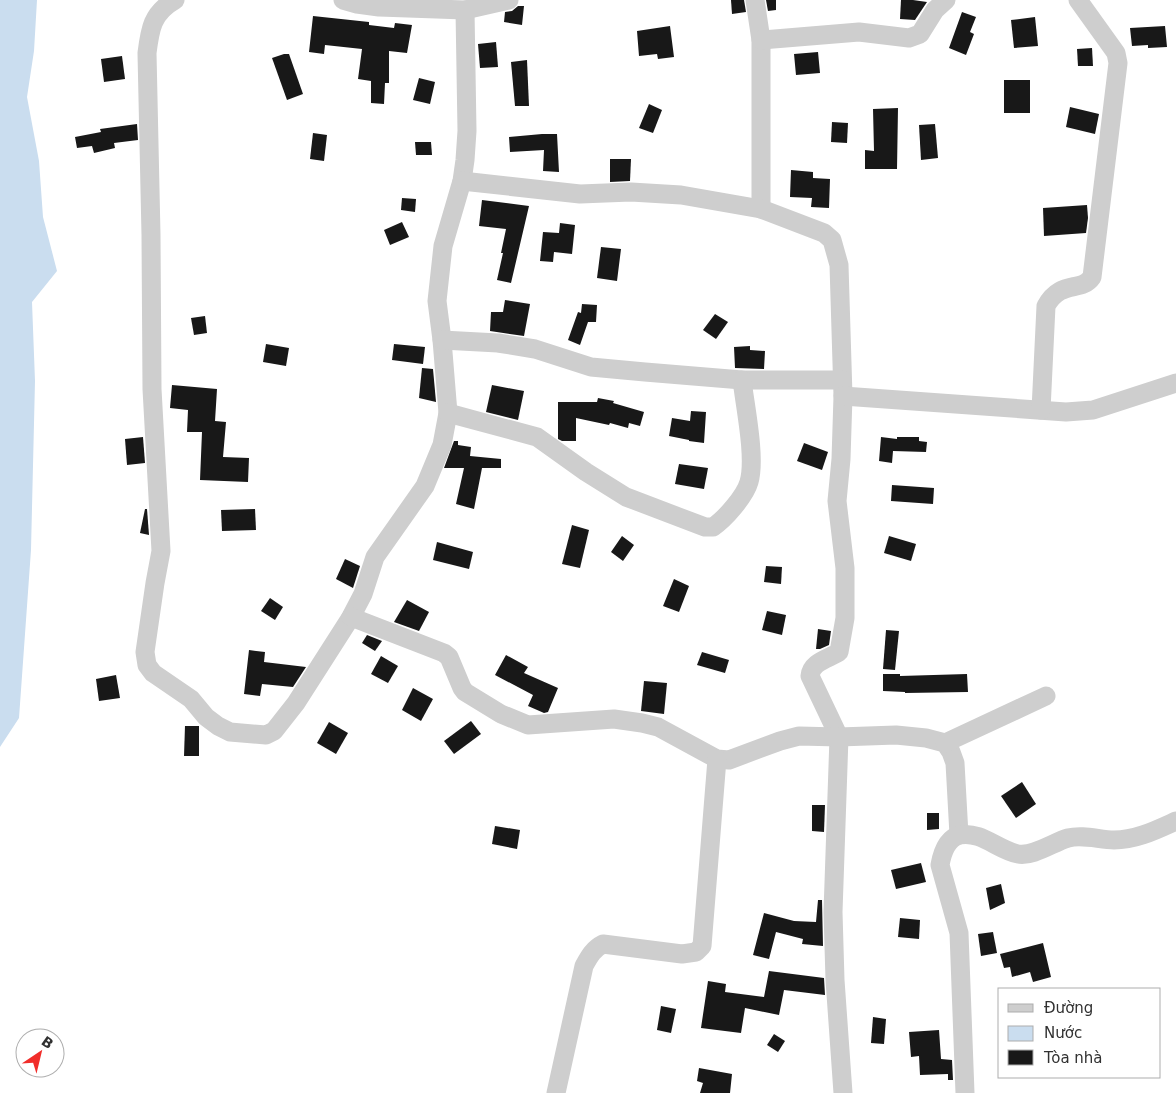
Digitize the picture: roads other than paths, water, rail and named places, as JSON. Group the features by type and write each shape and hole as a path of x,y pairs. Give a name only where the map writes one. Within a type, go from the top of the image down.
{"street":[{"path":"175,0 158,13 150,28 147,53 152,389 161,551 145,652 147,665 153,673 191,699 206,717 218,726 230,732 266,735 274,731 296,703 351,617 363,594 375,557 425,486 442,444 448,413 442,340 436,301 443,246 462,181 467,131 465,10"},
{"path":"343,0 379,7 465,10 508,0"},
{"path":"755,0 761,40 761,209"},
{"path":"761,40 859,32 909,38 920,34 935,10 946,0"},
{"path":"1041,410 1046,306 1051,298 1061,290 1084,284 1092,277 1118,63 1116,52 1078,0"},
{"path":"462,181 580,194 631,192 681,195 761,209 824,233 832,240 840,265 842,388 841,460 837,501 845,568 845,618 839,652 814,665 810,670 810,676 839,737 833,912 843,1093"},
{"path":"442,340 498,343 535,349 591,366 842,388 1066,412 1093,410 1176,383"},
{"path":"448,413 537,437 586,472 626,496 705,527 713,527 727,515 748,484 750,477 751,452 742,380"},
{"path":"351,617 444,653 449,657 465,692 518,722 528,725 614,719 642,723 658,727 717,759 729,760 799,736 896,735 926,738 945,743 1046,696"},
{"path":"945,743 955,763 959,835"},
{"path":"556,1093 584,966 597,947 602,944 682,954 696,952 702,946 717,759"},
{"path":"965,1093 959,933 940,865 942,854 948,843 959,835 980,838 1018,854 1027,854 1070,837 1128,839 1147,834 1176,821"}],"water":[{"path":"0,0 37,0 34,51 27,97 39,161 43,217 57,271 32,302 35,381 31,550 19,718 0,747"}]}
